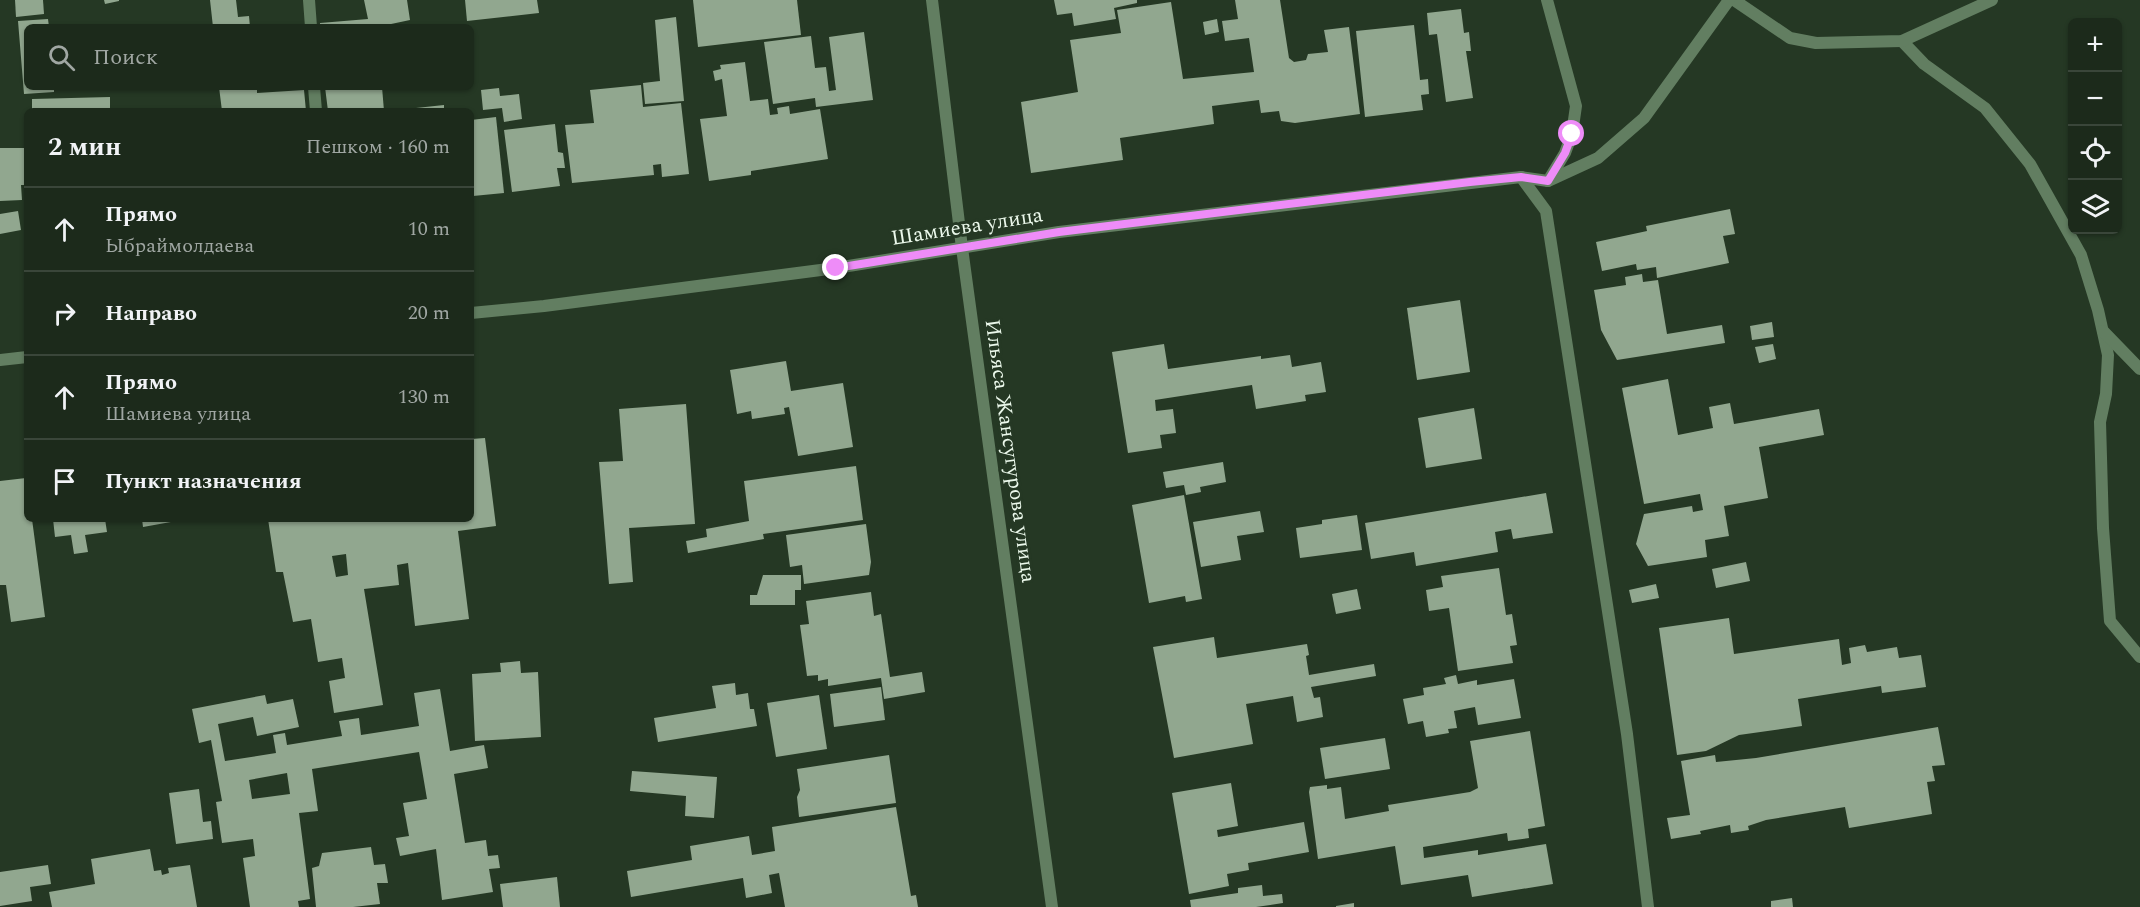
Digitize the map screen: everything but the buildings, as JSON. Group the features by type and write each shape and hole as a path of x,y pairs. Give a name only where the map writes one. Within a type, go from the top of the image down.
{"street":[{"path":"309,0 310,24"},
{"name":"Ильяса Жансугурова улица","path":"932,0 1052,907"},
{"path":"1547,0 1576,106 1572,134 1565,153 1548,181"},
{"path":"1548,181 1598,158 1644,118 1729,0"},
{"path":"1734,0 1790,38 1816,43 1902,41 1992,0"},
{"path":"1902,41 1924,64 1984,108 2030,164 2081,255 2108,355 2106,394 2100,422 2103,528 2110,621 2140,657"},
{"path":"314,90 316,108"},
{"path":"1521,177 1546,211 1625,723 1648,907"},
{"name":"Шамиева улица","path":"474,313 544,306 836,268 1059,232 1470,182 1521,177 1548,181"},
{"path":"2102,330 2140,369"},
{"path":"0,360 24,357"}],"route":[{"path":"836,268 1059,232 1470,182 1521,177 1548,181 1565,153 1572,134"}]}
